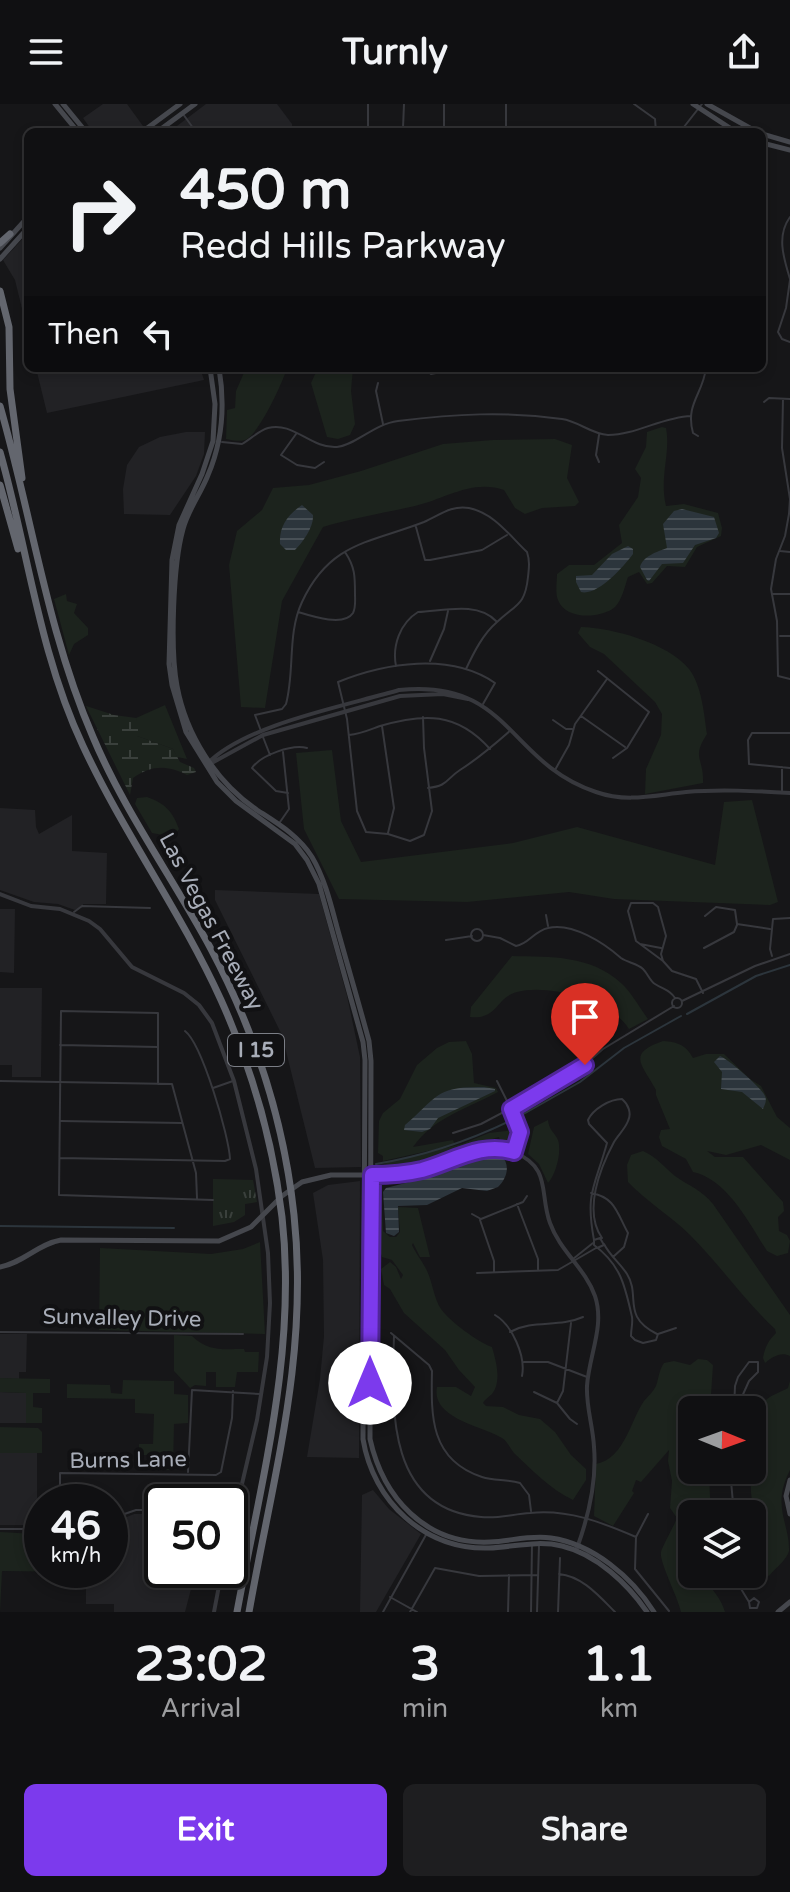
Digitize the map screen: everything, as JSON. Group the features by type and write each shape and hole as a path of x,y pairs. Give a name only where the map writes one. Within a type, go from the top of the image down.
{"highway":[{"path":"0,245 10,234"},
{"path":"0,291 8,316 13,413 29,528"},
{"path":"0,303 8,316"},
{"name":"Las Vegas Freeway","path":"0,406 64,664 95,741 232,991 262,1064 282,1138 297,1252 297,1331 289,1405 249,1612"},
{"name":"Las Vegas Freeway","path":"0,452 53,669 83,745 198,955 235,1033 260,1106 276,1178 282,1220 286,1295 282,1370 237,1612"},
{"path":"0,485 38,612"}],"main road":[{"path":"55,104 75,128"},
{"path":"63,104 82,128"},
{"path":"147,128 180,104"},
{"path":"163,128 195,104"},
{"path":"693,104 749,128"},
{"path":"703,106 731,128"},
{"path":"67,117 79,124"},
{"path":"766,135 790,142"},
{"path":"766,144 790,150"},
{"path":"10,234 24,221"},
{"path":"0,259 24,232"},
{"path":"211,372 216,441"},
{"path":"219,372 223,402 216,441 183,513 174,541 171,674 176,706 186,732 209,764 241,797 298,839 311,856 324,883 369,1041 364,1328 366,1452 372,1473 386,1498 415,1527 470,1541 539,1537 578,1548 617,1570 637,1588 654,1612"},
{"path":"209,764 217,782 236,801 295,844 307,860 319,884 363,1042 368,1175 370,1439 374,1459 392,1495 429,1531 469,1547 535,1543 578,1548 614,1575 647,1612"},
{"path":"0,1267 13,1264 45,1245 61,1240 209,1242 231,1237 251,1227 282,1196 302,1182 331,1175 368,1175"},
{"path":"364,1328 370,1355"},
{"path":"790,1480 786,1496 790,1514"},
{"path":"778,1612 790,1602"}],"street":[{"path":"368,104 368,128"},
{"path":"403,128 404,104"},
{"path":"444,104 444,128"},
{"path":"506,104 506,128"},
{"path":"634,104 651,114 656,128"},
{"path":"684,128 703,106"},
{"path":"182,114 193,128"},
{"path":"790,217 786,221 782,252 790,280 788,302 778,326 782,339 790,342"},
{"path":"782,252 790,252"},
{"path":"698,436 693,433 691,416 694,398 705,372"},
{"path":"378,383 376,391 383,425"},
{"path":"764,402 769,398 790,399"},
{"path":"783,399 783,471 790,499 771,594 778,636 778,676 790,679"},
{"path":"216,441 242,444 270,428 282,427 314,443 337,447 394,422 506,413 570,421 599,434 619,434 676,416 691,416"},
{"path":"297,433 281,455 297,465 315,468 324,462"},
{"path":"599,434 596,455 599,462"},
{"path":"783,471 790,471"},
{"path":"270,755 255,715 282,709 286,704 298,611 309,589 329,564 356,544 415,525 443,511 467,508 495,521 529,558 527,589 516,608 497,622 483,638 466,669"},
{"path":"415,525 425,560 482,550 508,535"},
{"path":"482,550 484,556"},
{"path":"779,550 790,552"},
{"path":"298,611 323,618 352,615 355,608 355,572 344,551"},
{"path":"771,594 790,594"},
{"path":"396,666 395,648 409,618 418,612 479,609 489,613 497,622"},
{"path":"429,663 444,629 448,610"},
{"path":"778,636 790,636"},
{"path":"423,717 432,811 430,824 424,835 410,841 388,834 366,832 357,811 338,682 396,666 429,663 466,669 495,683 483,705"},
{"path":"598,671 649,712 627,748 613,758"},
{"path":"554,772 580,716 607,679"},
{"path":"209,764 262,733 399,690 420,688 462,694 483,705 512,729 535,756 578,786 618,797 655,798 695,792 790,793"},
{"path":"580,716 627,748"},
{"path":"348,735 423,717 460,724 490,749"},
{"path":"553,720 573,730"},
{"path":"382,726 394,808 388,834"},
{"path":"428,788 446,784 457,772 475,763 512,729"},
{"path":"790,733 752,733 749,736 749,764 790,768"},
{"path":"288,793 276,791 252,768 254,763 300,746 307,748"},
{"path":"279,823 289,809 283,751"},
{"path":"782,767 782,793"},
{"path":"0,894 31,906 74,913 100,929 132,967 184,993 199,1005 212,1023 249,1133 268,1253 269,1336 244,1484"},
{"path":"663,961 662,948 666,936 656,904 631,903 628,906 638,943 672,971 696,979 703,993"},
{"path":"74,913 82,906 150,908"},
{"path":"704,948 734,932 737,924 735,910 731,908 716,907 705,916"},
{"path":"546,915 548,927"},
{"path":"773,958 773,919 790,918"},
{"path":"737,924 771,929"},
{"path":"472,936 477,929 483,935 522,946 548,927 565,928 605,943 622,958 641,967 655,984 682,1001 773,958 790,954"},
{"path":"446,940 472,936 479,941 483,935"},
{"path":"638,943 662,948"},
{"path":"674,1006 672,1001 675,998"},
{"path":"453,1133 472,1128 573,1075 603,1049 674,1006 680,1007 682,1001"},
{"path":"158,1084 158,1013 61,1011 59,1195 213,1200"},
{"path":"58,1158 225,1161 230,1156 195,1043 185,1031"},
{"path":"59,1045 159,1047"},
{"path":"0,1081 172,1084 193,1161 197,1200"},
{"path":"211,1088 234,1081"},
{"path":"497,1081 520,1132 514,1152"},
{"path":"658,1334 656,1340 643,1343 631,1336 633,1321 624,1280 611,1259 594,1214 593,1193 630,1112 627,1103 616,1099 589,1117 589,1124 606,1140 607,1147 593,1193 589,1215 593,1241 597,1248 611,1259 629,1278 639,1321 658,1334 676,1328"},
{"path":"59,1121 183,1123"},
{"path":"606,1140 615,1140"},
{"path":"368,1175 402,1174 483,1149 498,1148 526,1158 540,1174 549,1219 560,1244 589,1284 599,1314 588,1377 588,1410 595,1463 588,1518 578,1548"},
{"path":"593,1193 605,1195 610,1200 628,1233 624,1247 611,1259"},
{"path":"481,1219 517,1204 527,1196"},
{"path":"517,1204 538,1259 538,1270"},
{"path":"472,1214 481,1219 494,1261 494,1272"},
{"path":"573,1260 593,1241 602,1238"},
{"path":"477,1273 558,1270 604,1243"},
{"path":"495,1315 502,1319 510,1332 523,1362 522,1376"},
{"path":"510,1332 534,1323 571,1323 583,1317"},
{"path":"557,1403 563,1391 571,1323"},
{"name":"Sunvalley Drive","path":"0,1332 243,1334"},
{"path":"531,1512 529,1495 520,1483 477,1475 450,1457 433,1428 432,1371 393,1334 394,1426 400,1451 414,1479 433,1498 458,1512 493,1518 531,1512 567,1513 636,1537"},
{"path":"754,1361 760,1367 749,1381 735,1410 738,1377 749,1362 754,1361"},
{"path":"523,1362 548,1362 588,1377"},
{"path":"188,1474 192,1390 261,1394"},
{"name":"Burns Lane","path":"60,1484 60,1473 216,1475 221,1472 232,1418 233,1391"},
{"path":"534,1392 557,1403 577,1424"},
{"path":"648,1514 636,1537 635,1569 669,1611"},
{"path":"0,1529 24,1529"},
{"path":"383,1612 429,1531"},
{"path":"531,1612 535,1543"},
{"path":"535,1543 537,1612"},
{"path":"558,1612 560,1558"},
{"path":"411,1610 435,1568 467,1575 538,1575"},
{"path":"508,1612 509,1574"},
{"path":"559,1574 568,1575 583,1584 615,1612"},
{"path":"214,1612 219,1588"},
{"path":"741,1588 752,1611 757,1608 759,1602 744,1592"},
{"path":"390,1597 417,1612"},
{"path":"749,1602 754,1598"}],"shaded area":[{"path":"103,104 127,104 143,126 90,128 83,118"},
{"path":"206,104 277,104 292,124 292,128 174,128"},
{"path":"24,237 24,317 15,280 3,260"},
{"path":"37,372 201,372 204,380 47,413"},
{"path":"205,432 204,454 196,476 170,515 124,514 123,489 127,465 139,447 160,437"},
{"path":"302,505 313,515 312,524 295,550 286,550 280,544 283,527 288,517"},
{"path":"682,509 714,517 719,533 716,538 695,545 683,563 662,564 649,581 640,567 651,555 667,548 663,524 674,511"},
{"path":"628,546 633,549 633,554 617,573 595,590 581,592 576,576 592,575 612,554"},
{"path":"0,808 35,810 39,834 72,815 72,851 107,853 106,904 83,904 75,910 58,904 34,902 0,890"},
{"path":"215,890 319,894 360,1057 361,1167 315,1168 282,1035 215,900"},
{"path":"0,909 15,909 14,973 0,972"},
{"path":"0,988 42,988 41,1077 12,1077 12,1065 0,1065"},
{"path":"720,1056 763,1092 766,1099 763,1109 742,1092 721,1089 722,1072 714,1062"},
{"path":"484,1087 495,1091 438,1118 430,1129 422,1132 404,1130 405,1125 438,1095 456,1089"},
{"path":"491,1154 501,1155 507,1167 506,1176 498,1187 487,1191 462,1188 427,1205 398,1206 399,1232 394,1236 386,1233 383,1192 386,1188 429,1177"},
{"path":"360,1181 359,1458 307,1457 324,1336 323,1260 313,1193 328,1185"},
{"path":"0,1334 27,1334 26,1372 19,1372 19,1379 0,1378"},
{"path":"0,1392 26,1393 26,1423 0,1423"},
{"path":"0,1453 37,1453 37,1484 24,1484 24,1525 0,1525"},
{"path":"373,1490 389,1509 421,1534 376,1612 360,1612 362,1495"},
{"path":"144,1514 144,1588 191,1588 185,1612 114,1612 114,1604 86,1604 86,1588 128,1588 128,1516"}],"green space":[{"path":"244,372 286,372 269,408 256,429 243,441 226,439 227,410 235,408 236,391"},
{"path":"316,372 353,372 351,391 355,424 350,435 338,439 327,437 311,383"},
{"path":"666,428 667,437 666,506 684,504 718,513 721,536 697,547 685,567 667,566 652,583 647,584 639,572 628,577 620,601 609,611 584,616 568,611 557,597 557,574 569,565 594,565 622,543 619,525 638,497 641,478 635,469 646,447 647,432"},
{"path":"555,439 572,445 567,478 579,502 575,506 542,508 525,514 515,508 504,490 481,487 323,527 282,601 265,708 241,707 229,565 237,531 262,510 273,488 309,485 443,444"},
{"path":"66,594 67,601 77,604 74,613 88,628 88,635 74,644 69,655 54,599"},
{"path":"581,627 608,630 639,639 668,652 689,669 700,692 707,734 699,754 703,783 645,794 646,769 661,735 662,714 655,702 604,654 590,647 578,633"},
{"path":"165,705 187,759 177,757 173,749 137,736 136,718"},
{"path":"86,706 136,718 137,736 173,749 180,762 196,772 187,775 166,768 146,771 133,778 130,795"},
{"path":"332,750 341,821 361,862 513,843 577,827 715,865 724,802 752,800 778,902 770,905 614,899 569,892 467,902 339,899 304,829 296,753"},
{"path":"147,797 159,802 171,813 179,829 174,837 152,833 135,804 137,798"},
{"path":"512,956 570,959 597,967 625,987 648,1019 629,1029 621,1019 595,1003 546,990 517,992 505,998 492,1012 470,1017 471,1007"},
{"path":"466,1041 472,1054 474,1083 496,1088 498,1092 441,1121 413,1147 453,1140 455,1145 383,1161 383,1156 378,1153 379,1121 383,1113 400,1099 417,1065 449,1042"},
{"path":"663,1041 681,1045 693,1058 724,1054 761,1086 777,1117 790,1128 790,1160 761,1145 726,1155 707,1151 715,1157 743,1157 783,1202 784,1211 778,1217 779,1231 787,1235 790,1241 788,1253 777,1256 767,1251 727,1193 705,1176 693,1172 686,1159 662,1146 659,1137 661,1130 670,1129 656,1090 640,1061 644,1050"},
{"path":"548,1120 559,1142 559,1155 548,1183 539,1164 528,1154 534,1127"},
{"path":"514,1130 507,1141 499,1137 427,1162 382,1169 390,1161 462,1144 489,1133"},
{"path":"643,1151 713,1204 790,1315 790,1356 780,1354 765,1363 765,1351 776,1333 775,1329 690,1235 628,1182 627,1165 631,1155"},
{"path":"213,1179 253,1180 257,1202 245,1204 245,1215 234,1222 213,1226"},
{"path":"375,1187 381,1187 383,1231 390,1237 396,1237 400,1232 398,1207 418,1208 430,1257 420,1257 412,1245 427,1271 438,1304 457,1325 492,1347 497,1383 483,1403 540,1419 586,1469 586,1480 573,1500 542,1479 502,1438 460,1420 442,1407 437,1398 437,1387 456,1387 471,1396 475,1387 445,1350 404,1313 390,1289 384,1285 381,1269 390,1262 401,1279 403,1275 392,1260 382,1257 379,1249"},
{"path":"260,1242 265,1334 99,1330 100,1248 211,1254 243,1249"},
{"path":"174,1335 192,1336 204,1345 216,1348 259,1352 258,1372 237,1372 235,1387 216,1387 216,1372 206,1372 206,1386 190,1388 174,1371"},
{"path":"698,1359 707,1360 713,1365 711,1396 678,1396 678,1484 710,1484 711,1500 678,1500 678,1588 711,1588 725,1612 681,1612 663,1563 661,1552 677,1518 670,1508 672,1481 669,1450 641,1482 636,1480 634,1493 613,1526 594,1516 596,1464 606,1460 620,1447 639,1409 656,1386 664,1363 674,1361 690,1365"},
{"path":"0,1378 50,1379 50,1393 33,1393 33,1407 42,1408 42,1423 26,1423 26,1393 0,1392"},
{"path":"123,1380 174,1381 174,1394 188,1395 188,1423 174,1424 173,1470 154,1470 154,1455 139,1455 139,1444 153,1444 154,1414 135,1413 135,1399 67,1398 67,1384 110,1385 111,1393 122,1394"},
{"path":"790,1381 790,1470 782,1494 789,1551 769,1576 766,1574 766,1500 752,1500 751,1484 766,1484 766,1401 788,1388"},
{"path":"0,1427 38,1428 42,1432 42,1453 0,1453"},
{"path":"0,1532 24,1533 24,1571 2,1571 0,1612"}],"waterway":[{"path":"687,1014 756,976 790,965"},
{"path":"520,1116 580,1082 624,1048 681,1016"},
{"path":"376,1164 446,1147 512,1120"},
{"path":"0,1226 174,1228"}],"route":[{"path":"370,1383 372,1175 402,1174 424,1169 483,1149 498,1148 514,1152 520,1127 511,1109 573,1075 585,1065"}]}
